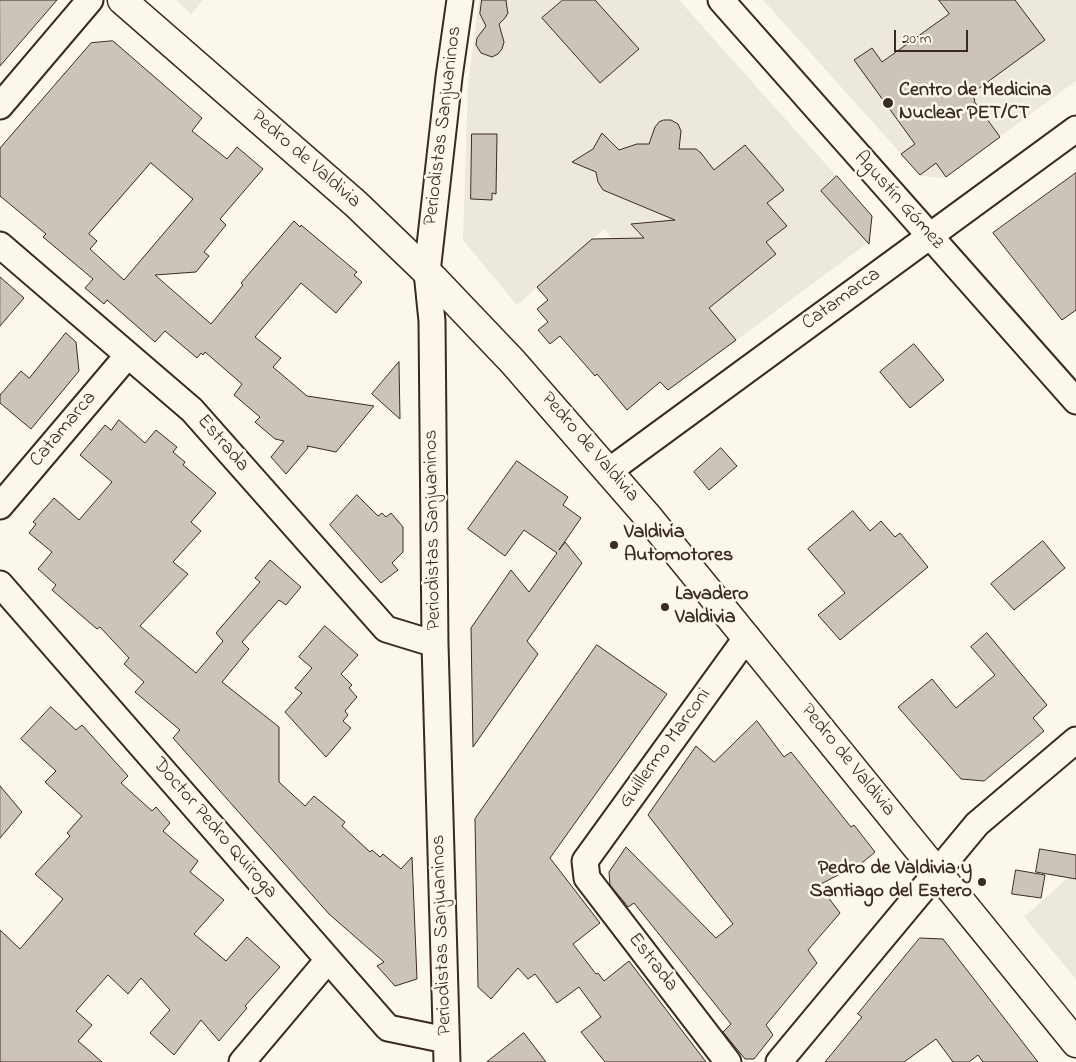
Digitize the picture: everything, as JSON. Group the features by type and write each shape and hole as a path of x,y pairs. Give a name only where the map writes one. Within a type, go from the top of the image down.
{"street":[{"path":"0,106 90,0"},
{"name":"Pedro de Valdivia","path":"122,0 314,166 384,230 513,362 649,518 1076,1043"},
{"name":"Periodistas Sanjuaninos","path":"447,1051 435,644 432,320 427,272 449,77 460,0"},
{"name":"Agustín Gómez","path":"721,0 1076,401"},
{"name":"Catamarca","path":"609,471 1076,129"},
{"name":"Estrada","path":"0,245 192,410 386,629 435,644"},
{"name":"Catamarca","path":"0,506 128,355"},
{"name":"Doctor Pedro Quiroga","path":"0,584 388,1028 447,1051"},
{"name":"Guillermo Marconi","path":"585,861 746,637"},
{"path":"779,1062 978,824 1076,740"},
{"name":"Estrada","path":"585,861 587,878 728,1062"},
{"path":"242,1062 328,960"}],"shaded area":[{"path":"176,0 203,0 191,14"},
{"path":"479,0 679,0 872,216 869,242 715,356 646,280 604,229 517,305 463,240 468,83"},
{"path":"763,0 1076,0 1076,81 943,178 921,176"},
{"path":"1076,871 1076,979 1024,917"}],"building":[{"path":"0,0 57,0 0,66"},
{"path":"482,0 506,0 508,13 499,24 504,42 498,54 492,57 481,53 476,45 477,38 486,26 480,14"},
{"path":"563,0 595,0 639,49 600,83 542,18"},
{"path":"939,0 1015,0 1045,40 971,94 1000,137 946,177 936,163 920,175 901,154 915,144 854,60 872,48 882,62 949,14"},
{"path":"113,41 202,118 192,131 227,159 237,147 263,169 220,219 226,225 204,252 209,256 196,272 155,275 211,324 243,285 241,283 294,221 357,272 354,275 362,282 336,313 301,283 255,337 281,358 273,367 307,396 374,406 336,452 307,446 308,448 286,474 271,457 284,441 275,439 255,422 260,417 234,395 242,384 205,352 203,355 201,353 197,358 165,331 155,342 107,300 104,304 85,288 93,279 43,237 46,234 0,196 0,148 91,43","holes":["151,163 193,199 124,280 90,249 97,241 89,234"]},
{"path":"664,120 671,120 678,124 681,131 679,149 696,149 714,170 745,145 784,190 767,203 787,226 766,242 776,254 709,308 736,340 668,390 660,382 627,410 597,374 595,376 560,336 550,344 538,330 548,322 537,309 548,300 537,287 592,239 644,238 631,224 675,220 603,190 598,182 596,172 572,162 593,149 602,133 619,150 637,144 649,144 655,127"},
{"path":"472,134 497,134 496,194 492,193 492,200 471,199"},
{"path":"1076,173 1076,310 1062,320 993,233"},
{"path":"837,176 872,216 869,244 821,191"},
{"path":"0,277 24,298 0,326"},
{"path":"66,333 76,342 79,371 31,429 0,403 0,395 21,371 29,378"},
{"path":"914,344 944,380 910,408 880,372"},
{"path":"399,362 400,419 372,394"},
{"path":"119,420 145,443 156,430 177,447 173,452 185,462 183,465 216,493 191,522 201,531 173,562 188,574 140,626 196,673 223,641 216,633 260,582 255,578 270,560 301,587 286,605 279,600 242,642 249,649 222,682 279,727 279,782 305,806 314,796 345,822 342,826 370,852 372,850 380,857 383,854 401,869 412,857 417,979 395,986 377,966 384,962 329,914 173,738 180,730 135,692 144,682 124,664 129,658 100,627 97,629 52,590 56,585 38,569 52,552 29,533 36,524 33,522 54,498 79,520 112,482 80,455 105,425 111,430"},
{"path":"721,448 737,466 709,490 694,472"},
{"path":"517,461 568,497 563,505 581,518 559,550 565,542 582,563 527,641 538,654 473,747 471,628 511,570 529,592 557,553 524,530 505,556 468,529"},
{"path":"357,495 378,516 382,513 386,517 391,513 403,527 403,552 392,563 398,570 381,583 330,525"},
{"path":"853,511 870,531 881,521 895,537 900,533 928,567 840,640 818,615 845,593 808,549"},
{"path":"1043,541 1065,568 1014,610 991,584"},
{"path":"325,626 358,655 341,674 352,685 349,688 357,697 345,711 348,715 343,721 351,728 326,757 285,712 302,693 295,688 312,668 299,657"},
{"path":"987,633 1047,705 1033,718 1044,731 984,781 961,779 898,707 932,679 956,708 995,675 971,647"},
{"path":"597,645 667,694 550,858 600,923 573,944 596,974 598,973 604,981 629,961 706,1062 605,1062 581,1032 601,1017 579,987 557,1003 535,974 528,979 518,968 491,999 478,987 475,819"},
{"path":"51,707 76,730 82,725 128,776 121,783 152,811 156,807 170,823 163,831 198,861 190,872 224,900 194,934 226,961 247,937 280,967 245,1006 247,1008 219,1041 201,1020 174,1055 150,1033 170,1010 141,978 128,994 108,975 76,1011 92,1025 78,1041 102,1062 0,1062 0,930 20,949 63,899 35,874 70,836 67,833 82,816 45,782 56,771 21,739"},
{"path":"757,721 784,757 791,752 851,827 854,825 875,852 863,862 819,885 840,913 808,950 817,963 766,1025 773,1035 754,1059 745,1059 723,1032 731,1024 634,903 628,907 610,885 609,872 626,847 716,938 733,924 648,815 696,746 714,762"},
{"path":"0,786 22,812 0,838"},
{"path":"1040,849 1076,855 1076,879 1036,872"},
{"path":"1016,870 1045,875 1041,898 1012,894"},
{"path":"920,938 943,939 1038,1062 983,1062 978,1055 969,1062 953,1062 936,1039 904,1062 825,1062 862,1017 858,1014"},
{"path":"524,1033 546,1062 487,1062"}],"place":[{"name":"Centro de Medicina Nuclear PET/CT","path":"888,103"},
{"name":"Valdivia Automotores","path":"614,545"},
{"name":"Lavadero Valdivia","path":"665,607"},
{"name":"Pedro de Valdivia y Santiago del Estero","path":"982,882"}]}
